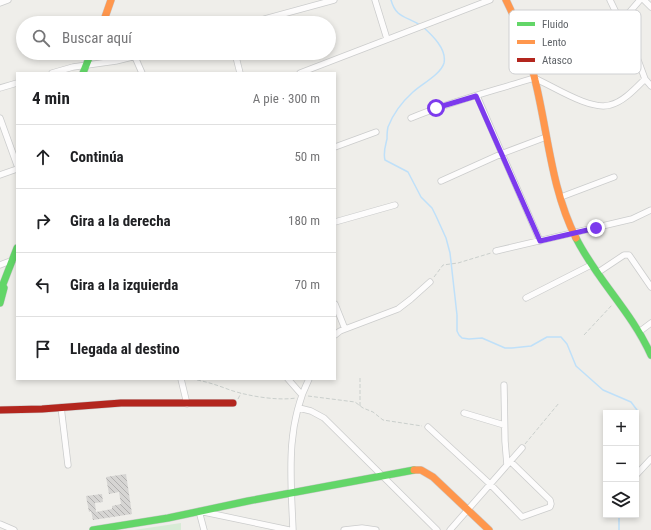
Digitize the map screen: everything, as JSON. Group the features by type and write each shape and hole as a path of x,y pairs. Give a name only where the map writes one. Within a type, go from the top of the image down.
{"street":[{"path":"0,3 8,0"},
{"path":"105,16 111,0"},
{"path":"276,16 334,0"},
{"path":"375,0 387,39"},
{"path":"336,59 490,0"},
{"path":"506,0 510,10"},
{"path":"610,0 614,10"},
{"path":"631,10 640,0"},
{"path":"644,0 651,7"},
{"path":"83,72 88,60"},
{"path":"57,72 121,60"},
{"path":"136,60 142,72"},
{"path":"237,60 240,72"},
{"path":"303,72 333,60"},
{"path":"641,68 645,79 651,86"},
{"path":"533,74 554,174 573,233 591,265 639,332 651,355"},
{"path":"411,118 436,108 534,78 594,106 603,107 619,101 645,79"},
{"path":"0,88 16,83"},
{"path":"476,96 540,241"},
{"path":"0,118 16,162"},
{"path":"336,147 376,132"},
{"path":"441,181 501,154 546,138"},
{"path":"0,175 16,169"},
{"path":"561,197 614,177"},
{"path":"336,222 396,205"},
{"path":"496,252 632,219 651,210"},
{"path":"597,273 624,255 629,255 651,287"},
{"path":"0,265 15,260"},
{"path":"0,292 8,272 15,260"},
{"path":"526,298 591,265"},
{"path":"0,303 8,272"},
{"path":"336,334 345,329 398,309 430,282"},
{"path":"336,306 345,329"},
{"path":"639,332 651,323"},
{"path":"181,380 187,404"},
{"path":"289,380 302,395"},
{"path":"293,530 290,455 291,437 302,395 309,380"},
{"path":"428,428 490,484 522,517 550,507 550,500 509,463 505,453 504,385"},
{"path":"0,410 121,403 233,403"},
{"path":"61,407 68,465"},
{"path":"299,408 311,410 324,418 437,530"},
{"path":"464,413 504,425"},
{"path":"450,530 522,448"},
{"path":"639,472 651,460"},
{"path":"93,530 406,471 421,470 433,477 489,530"},
{"path":"199,511 204,530"},
{"path":"199,511 289,530"},
{"path":"0,524 14,530"},
{"path":"344,530 362,528 376,530"}],"path":[{"path":"430,282 444,265 458,263 496,252"},
{"path":"584,335 617,300"},
{"path":"360,378 360,406"},
{"path":"198,380 206,381 231,390 261,396 292,398 302,395 355,402 373,412 383,420 413,424 428,428"},
{"path":"522,448 559,403"}],"green space":[{"path":"181,523 181,530 134,530"}],"building":[{"path":"126,474 132,514 93,520 91,511 89,512 86,496 102,494 103,502 95,503 96,512 112,509 112,506 121,504 119,492 109,494 106,477"}],"waterway":[{"path":"391,0 393,6 402,16 420,25"},
{"path":"423,27 441,48 444,63 439,71 409,96 395,113 388,127 384,157 385,160 408,172 421,197 432,208 446,238 450,253 457,315 457,331 459,335 462,338 469,339 482,338 505,348 531,346 547,337 561,337 567,344 576,366 603,390 631,402 637,410"},
{"path":"619,518 619,530"}],"traffic: fast":[{"path":"83,72 88,60"},
{"path":"576,238 594,268 634,324 651,355"},
{"path":"0,292 16,251"},
{"path":"0,303 4,288"},
{"path":"93,530 168,518 248,501 414,470"}],"traffic: slow":[{"path":"105,16 111,0"},
{"path":"506,0 510,10"},
{"path":"534,74 555,180 576,238"},
{"path":"414,470 421,470 433,477 489,530"}],"traffic: jam":[{"path":"0,410 42,409 121,403 233,403"}],"route":[{"path":"436,108 458,100 476,96 540,241 596,228"}]}
